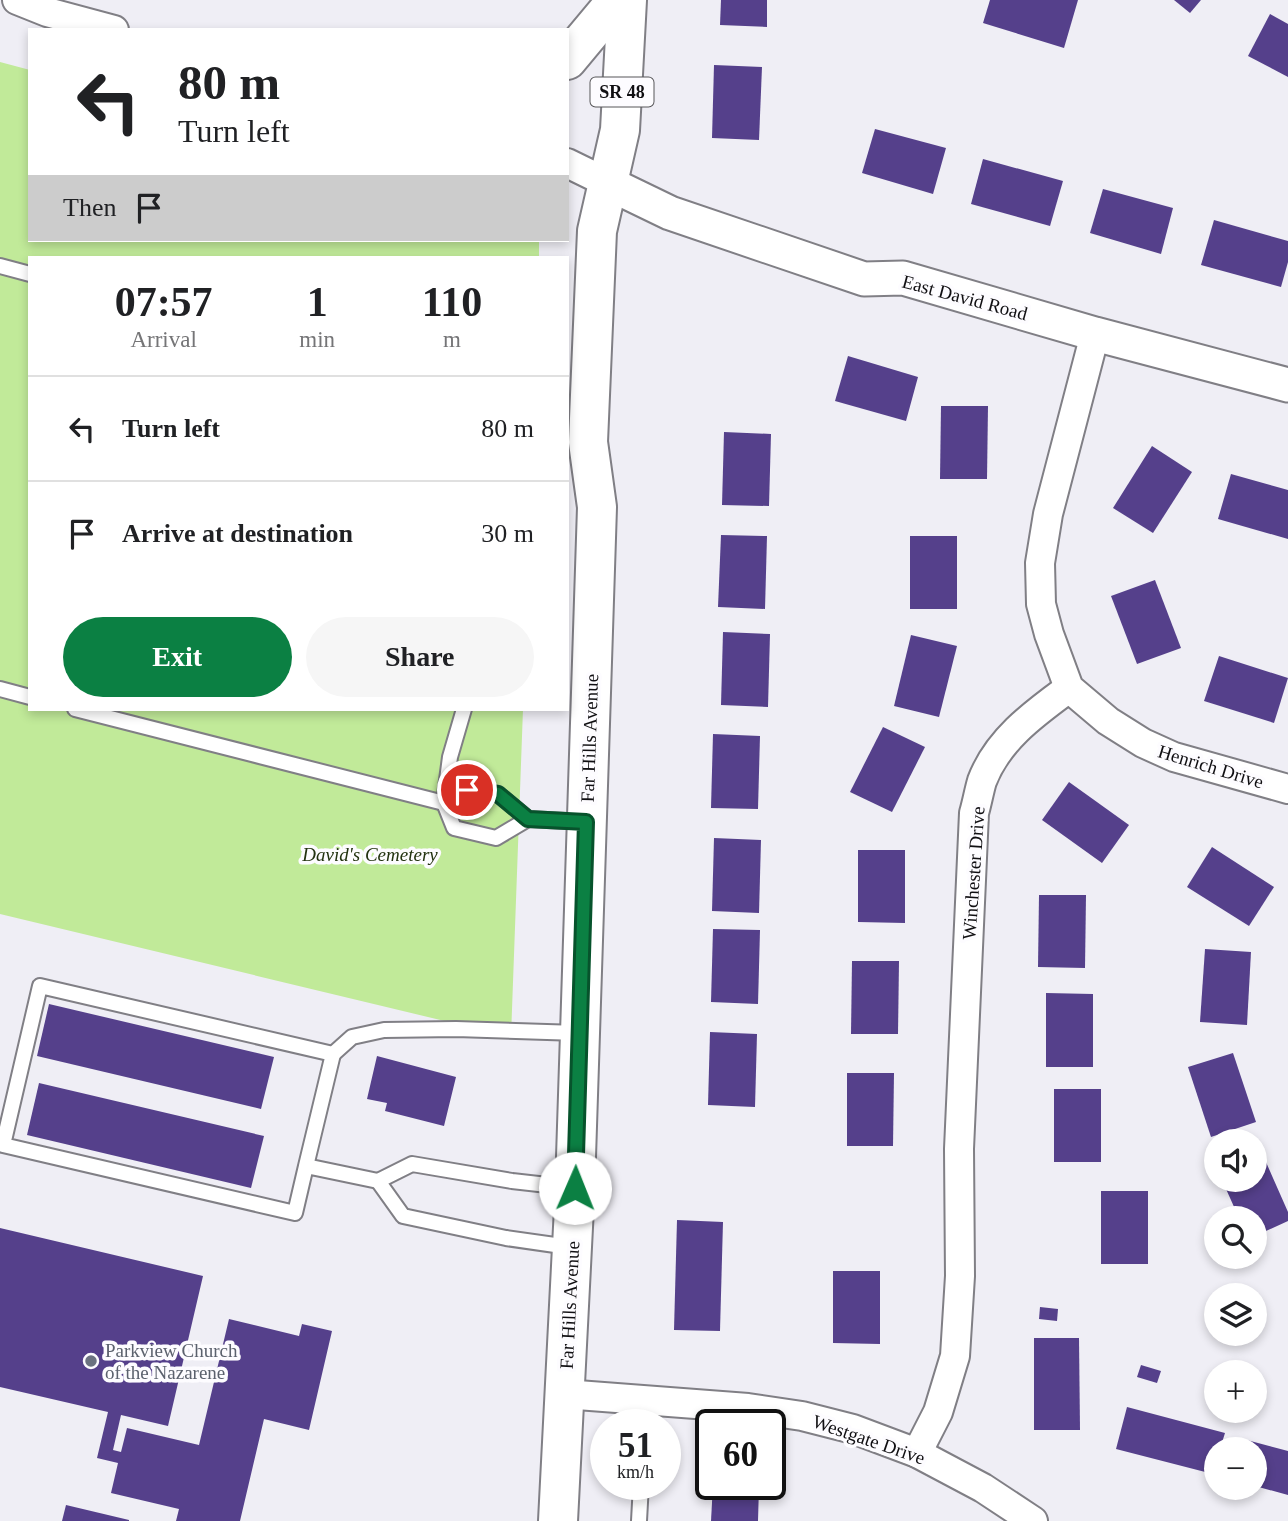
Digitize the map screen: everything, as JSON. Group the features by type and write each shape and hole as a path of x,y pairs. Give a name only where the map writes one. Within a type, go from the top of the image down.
{"main road":[{"path":"569,58 617,0"},
{"name":"Far Hills Avenue","path":"558,1521 575,1188 597,507 588,442 597,231 620,130 627,0"}],"street":[{"path":"17,0 47,12 107,28"},
{"path":"569,164 608,183"},
{"name":"East David Road","path":"608,183 670,213 864,279 903,278 1095,334 1288,385"},
{"path":"1069,688 1041,604 1040,563 1048,514 1095,334"},
{"name":"Henrich Drive","path":"1069,688 1108,721 1143,743 1174,757 1288,789"},
{"name":"Winchester Drive","path":"917,1453 938,1412 955,1356 960,1276 959,1149 974,813 983,780 999,748 1033,715 1069,688"},
{"name":"Westgate Drive","path":"564,1394 630,1409"},
{"name":"Westgate Drive","path":"681,1411 748,1408 802,1416 853,1429 917,1453 983,1488 1033,1521"}],"lane":[{"path":"0,266 28,273"},
{"path":"0,689 28,696"},
{"path":"83,711 444,803 467,790 498,794 528,819"},
{"path":"463,711 450,757 444,803 454,828 496,838 528,819 586,822"},
{"path":"333,1054 40,986 3,1145 296,1213 333,1054 352,1037 384,1030 456,1029 579,1033"},
{"path":"306,1166 378,1181 412,1164 512,1181 575,1188"},
{"path":"378,1181 403,1216 506,1238 572,1247"},
{"path":"639,1521 640,1500"}],"green space":[{"name":"David's Cemetery","path":"0,62 28,69 28,242 539,242 539,256 28,256 28,711 523,711 511,1037 0,914"}],"building":[{"path":"721,0 767,0 767,27 720,25"},
{"path":"990,0 1078,0 1064,48 983,23"},
{"path":"1174,0 1201,0 1190,13"},
{"path":"1270,14 1288,24 1288,77 1248,56"},
{"path":"714,65 762,67 759,140 712,138"},
{"path":"875,129 946,148 933,194 862,173"},
{"path":"983,159 1063,181 1050,226 971,204"},
{"path":"1103,189 1173,208 1161,254 1090,233"},
{"path":"1214,220 1288,241 1288,262 1281,287 1201,265"},
{"path":"848,356 918,377 906,421 835,401"},
{"path":"941,406 988,406 987,479 940,479"},
{"path":"724,432 771,434 769,506 722,505"},
{"path":"1152,446 1192,472 1153,533 1113,508"},
{"path":"1231,474 1288,490 1288,539 1218,519"},
{"path":"721,535 767,536 765,609 718,607"},
{"path":"910,536 957,536 957,609 910,609"},
{"path":"1155,580 1181,648 1137,664 1111,596"},
{"path":"723,632 770,634 768,707 721,705"},
{"path":"911,635 957,646 939,717 894,706"},
{"path":"1219,656 1288,678 1274,723 1204,701"},
{"path":"883,727 925,747 892,812 850,792"},
{"path":"713,734 760,736 758,809 711,808"},
{"path":"1069,782 1129,825 1102,863 1042,820"},
{"path":"714,838 761,840 759,913 712,911"},
{"path":"1212,847 1274,887 1249,926 1187,887"},
{"path":"858,850 905,850 905,923 858,922"},
{"path":"1039,895 1086,895 1085,968 1038,967"},
{"path":"713,929 760,930 758,1004 711,1002"},
{"path":"1205,949 1251,952 1247,1025 1200,1022"},
{"path":"852,961 899,961 898,1034 851,1034"},
{"path":"1046,993 1093,994 1093,1067 1046,1067"},
{"path":"49,1004 274,1057 261,1109 37,1056"},
{"path":"710,1032 757,1034 755,1107 708,1105"},
{"path":"1233,1053 1256,1122 1235,1129 1208,1129 1188,1067"},
{"path":"377,1056 456,1077 444,1126 385,1111 387,1103 367,1099"},
{"path":"847,1073 894,1073 893,1146 847,1146"},
{"path":"39,1083 264,1136 251,1188 27,1135"},
{"path":"1054,1089 1101,1089 1101,1162 1054,1162"},
{"path":"1267,1164 1288,1212 1288,1221 1267,1231 1267,1206 1234,1206 1227,1192 1267,1192"},
{"path":"1101,1191 1148,1191 1148,1264 1101,1264"},
{"path":"677,1220 723,1222 720,1331 674,1330"},
{"name":"Parkview Church of the Nazarene","path":"0,1228 203,1276 168,1426 121,1415 113,1450 121,1452 127,1428 199,1445 229,1319 299,1336 302,1324 332,1331 309,1430 264,1419 240,1521 176,1521 179,1509 111,1493 118,1463 97,1458 108,1412 0,1387"},
{"path":"833,1271 880,1271 880,1344 833,1343"},
{"path":"1040,1307 1058,1309 1057,1321 1039,1319"},
{"path":"1034,1338 1079,1338 1080,1430 1034,1430"},
{"path":"1141,1365 1161,1371 1157,1383 1137,1377"},
{"path":"1127,1407 1225,1433 1224,1437 1204,1437 1204,1472 1116,1449"},
{"path":"1267,1445 1288,1451 1288,1495 1267,1489"},
{"path":"712,1500 759,1500 758,1521 711,1521"},
{"path":"66,1505 129,1520 129,1521 62,1521"}],"place":[{"name":"Parkview Church of the Nazarene","path":"91,1361"}],"route":[{"path":"467,790 498,794 528,819 586,822 575,1188"}]}
